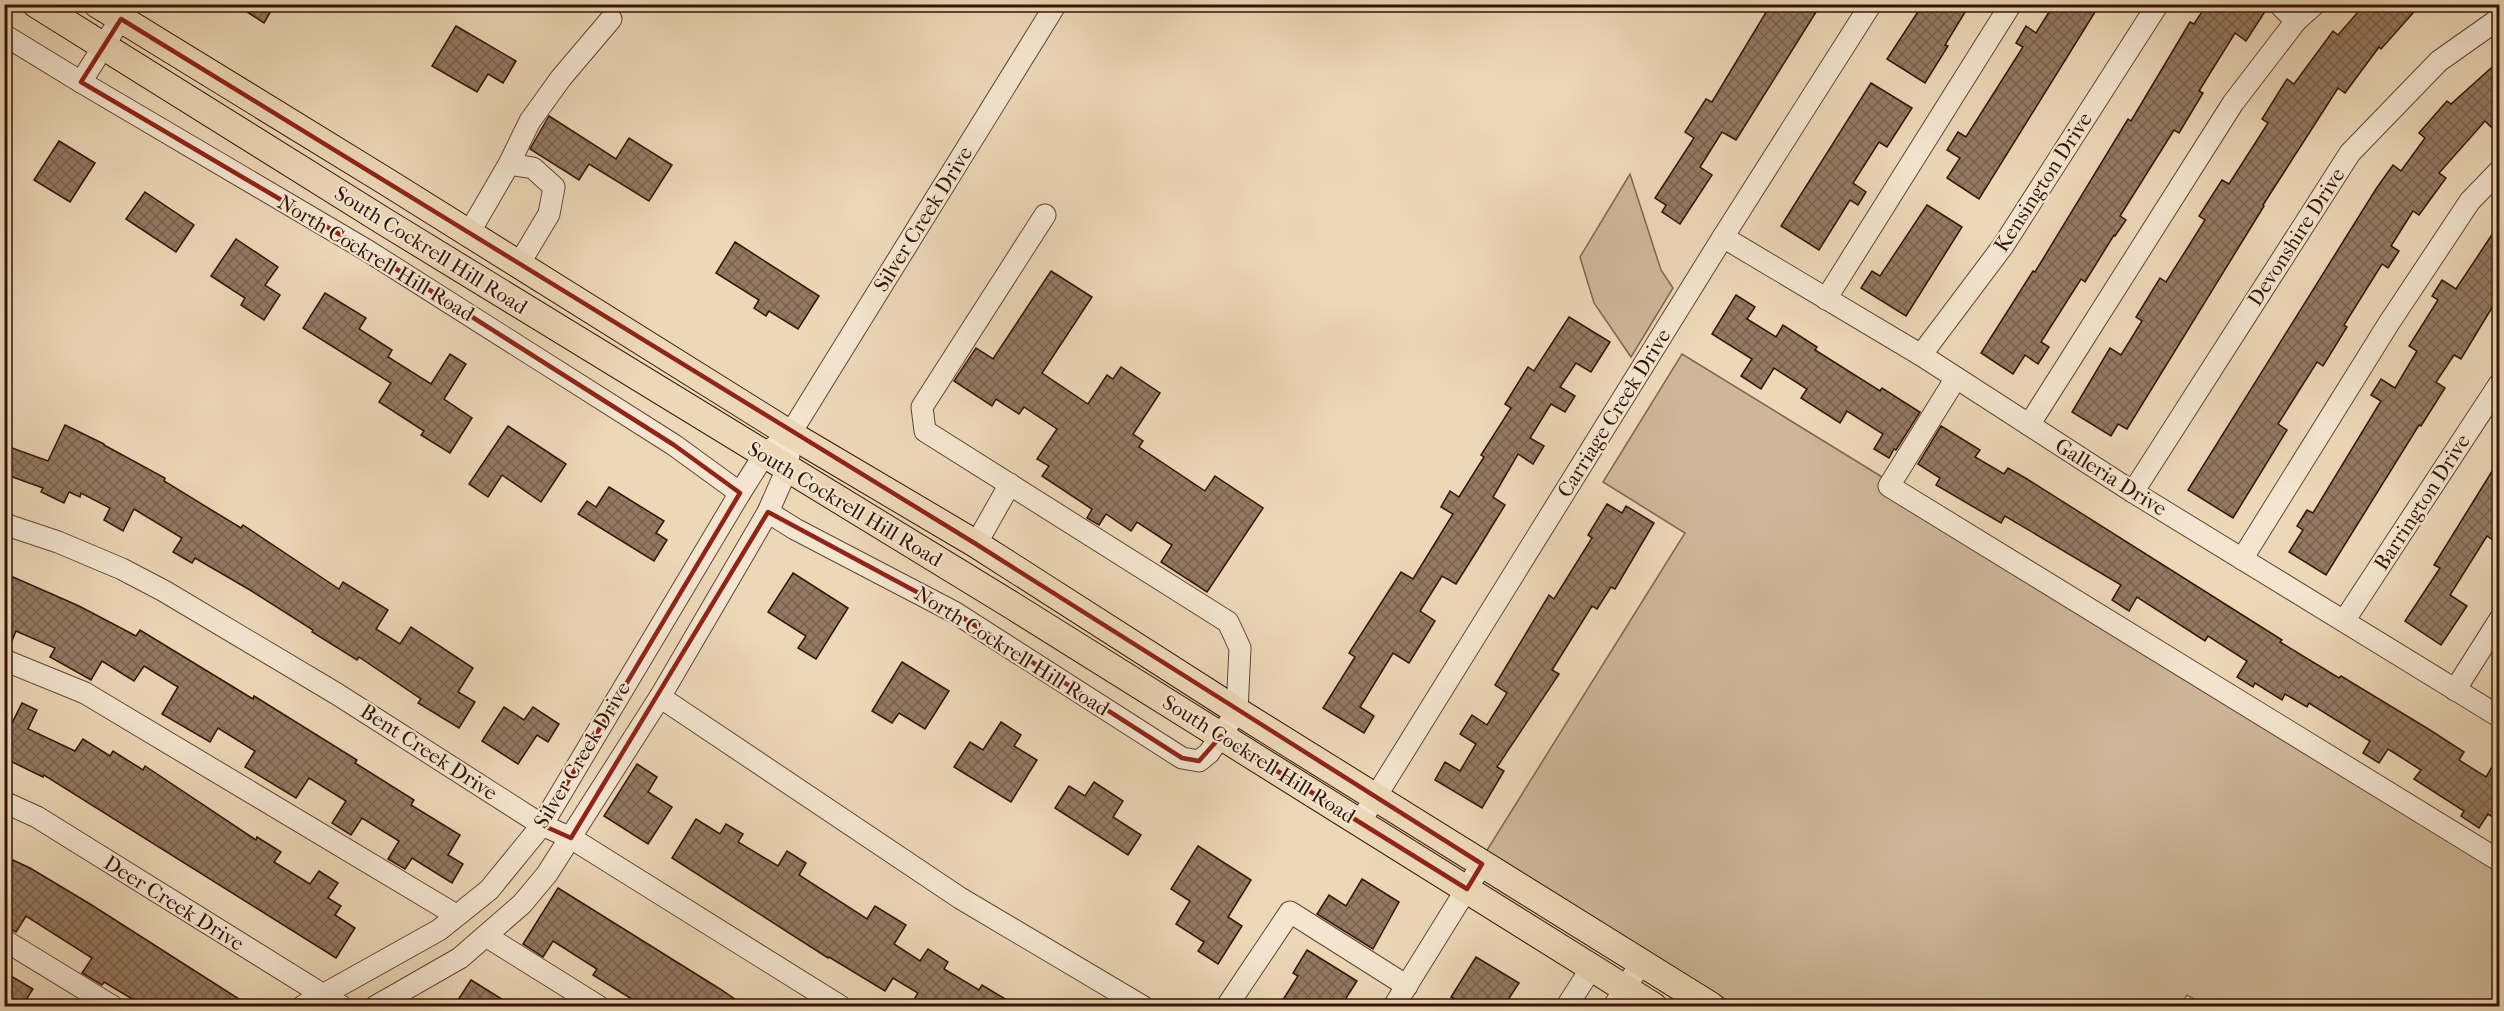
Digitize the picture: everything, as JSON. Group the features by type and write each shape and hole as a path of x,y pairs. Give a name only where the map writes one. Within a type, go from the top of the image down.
{"main road":[{"name":"South Cockrell Hill Road","path":"36,4 1592,967 1619,998 1653,1006"},
{"name":"South Cockrell Hill Road","path":"97,4 126,12 469,233 790,434 975,544 1237,711 1711,1006"}],"street":[{"name":"Silver Creek Drive","path":"303,1006 439,930 489,890 542,825 764,454 790,434 1056,4"},
{"name":"Carriage Creek Drive","path":"1360,822 1723,237 1871,4"},
{"path":"1826,298 2011,4"},
{"name":"Kensington Drive","path":"1921,355 2003,246 2158,4"},
{"path":"2279,4 2296,21"},
{"path":"2029,425 2233,103 2296,21 2315,4"},
{"path":"81,82 126,12"},
{"name":"Devonshire Drive","path":"2133,492 2350,153 2439,61 2499,18"},
{"path":"469,233 509,164 530,121 561,78 611,19"},
{"name":"North Cockrell Hill Road","path":"4,35 368,251 674,445 740,493"},
{"path":"509,164 533,168 554,187 549,214 519,264"},
{"path":"2242,559 2390,323 2470,201 2499,170"},
{"path":"1045,215 922,407 925,431 1228,622 1240,648 1237,711"},
{"path":"368,251 385,222"},
{"name":"Galleria Drive","path":"1723,237 1921,355 2133,492 2499,717"},
{"path":"1956,378 1889,486 2499,861"},
{"name":"Barrington Drive","path":"2344,621 2499,383"},
{"name":"Silver Creek Drive","path":"376,1006 460,958 522,904 547,874 660,697 768,512 788,469 790,434"},
{"path":"975,544 1010,484"},
{"name":"North Cockrell Hill Road","path":"768,512 795,529 954,612 1182,758 1199,761 1209,753 1237,711"},
{"name":"Bent Creek Drive","path":"4,524 69,546 122,569 164,591 337,694 542,825 571,838 840,1006"},
{"path":"2455,690 2499,619"},
{"path":"4,660 85,693 456,915"},
{"path":"660,697 960,898 1142,1006"},
{"name":"Deer Creek Drive","path":"4,802 37,817 341,1006"},
{"path":"1394,1006 1482,864"},
{"path":"1227,1006 1290,912 1407,986"},
{"path":"486,936 598,1006"},
{"path":"4,940 111,1006"},
{"path":"1619,998 1641,963"},
{"path":"1567,1006 1592,967"}],"highlighted area":[{"path":"121,19 976,544 1482,864 1467,889 1221,736 1199,761 1182,758 954,612 768,512 571,838 542,825 740,493 674,445 368,251 81,82"}],"shaded area":[{"path":"1630,174 1661,270 1673,288 1631,357 1594,303 1580,257"},
{"path":"1682,354 1887,480 2499,873 2499,1006 2206,1006 2187,995 2180,1006 1737,1006 1484,855 1685,533 1603,482"}],"building":[{"path":"235,4 275,4 264,23"},
{"path":"1771,4 1821,4 1736,140 1722,132 1700,167 1712,175 1680,224 1662,212 1666,205 1655,198 1694,138 1685,132 1706,99 1712,102"},
{"path":"1923,4 1970,4 1925,83 1887,59"},
{"path":"2054,4 2100,4 1979,199 1947,178 1960,158 1947,150 1958,132 1966,137 2023,47 2016,43 2026,26 2036,33"},
{"path":"2207,4 2258,4 2266,10 2246,41 2235,33 2199,91 2203,93 2179,133 2174,130 2120,216 2126,220 2085,282 2081,279 2041,342 2049,347 2038,364 2025,355 2013,374 1981,353 2033,271 2035,272 2128,119 2131,121 2190,22 2194,24"},
{"path":"2365,4 2421,4 2381,49 2379,47 2345,93 2338,88 2263,205 2127,429 2118,424 2111,436 2072,412 2110,348 2121,355 2142,321 2136,317 2160,278 2166,282 2205,220 2199,216 2222,180 2229,184 2268,123 2262,119 2287,79 2294,84 2333,31 2338,35"},
{"path":"456,26 516,61 503,83 488,74 477,92 432,66"},
{"path":"2499,61 2499,121 2492,128 2485,121 2439,173 2446,178 2419,215 2413,211 2391,246 2399,251 2388,268 2382,264 2344,325 2347,327 2323,366 2317,362 2278,424 2287,430 2233,518 2188,490 2393,165 2401,171 2425,138 2419,133 2447,101 2451,104"},
{"path":"1871,83 1912,108 1887,147 1879,142 1853,183 1866,192 1858,205 1850,200 1819,250 1781,226"},
{"path":"549,116 616,159 629,138 672,165 649,201 589,164 579,180 530,149"},
{"path":"59,141 95,163 70,202 34,180"},
{"path":"145,192 194,225 176,252 126,219"},
{"path":"1927,205 1962,227 1906,316 1861,288 1872,271 1880,276"},
{"path":"2499,224 2499,296 2461,359 2454,355 2436,382 2445,388 2421,426 2419,425 2326,575 2289,552 2303,530 2297,526 2307,510 2313,513 2381,401 2371,395 2381,379 2395,388 2417,351 2409,346 2438,300 2432,296 2442,280 2456,289"},
{"path":"236,239 278,267 265,285 280,295 264,320 241,305 245,298 211,276"},
{"path":"735,242 819,296 798,329 769,311 766,316 754,308 759,300 716,273"},
{"path":"1051,271 1092,297 1042,373 1088,404 1107,375 1113,379 1121,367 1160,393 1133,434 1143,441 1139,447 1205,491 1215,476 1263,508 1207,592 1161,562 1172,545 1137,522 1131,531 1106,514 1099,525 1087,518 1092,509 1042,476 1049,466 1037,459 1057,429 1024,407 1019,414 996,399 992,406 954,381 976,348 993,359"},
{"path":"325,293 366,318 359,329 392,350 388,357 431,384 450,354 466,364 444,399 472,418 450,453 421,435 424,431 379,402 391,383 303,328"},
{"path":"1736,295 1755,307 1747,319 1776,337 1783,325 1817,347 1815,350 1880,391 1882,388 1920,412 1889,458 1874,449 1883,434 1847,411 1840,423 1801,398 1807,389 1774,368 1761,389 1741,376 1752,359 1712,334"},
{"path":"1569,317 1610,342 1591,372 1576,363 1560,387 1575,396 1565,412 1551,404 1530,438 1544,446 1533,464 1518,454 1493,497 1505,505 1478,549 1456,584 1442,576 1420,611 1435,621 1409,663 1393,653 1360,707 1374,716 1364,733 1323,708 1355,657 1349,653 1401,572 1413,579 1453,514 1441,507 1450,491 1459,497 1484,457 1481,455 1511,408 1505,404 1528,367 1534,371"},
{"path":"65,425 165,478 164,481 241,528 243,525 339,589 343,582 388,610 376,629 400,644 411,627 473,668 458,692 475,702 459,728 418,703 421,699 359,657 357,660 250,590 195,558 192,563 173,552 182,538 134,509 123,531 104,520 110,508 81,493 80,497 69,492 64,503 41,492 43,488 4,474 4,445 48,461"},
{"path":"508,426 566,464 541,502 502,475 488,497 469,484"},
{"path":"1941,426 1980,450 1975,457 2004,474 2008,468 2027,479 2282,640 2280,642 2430,730 2464,752 2459,760 2486,777 2499,755 2499,821 2488,814 2479,828 2461,816 2464,811 2414,779 2421,770 2388,749 2379,763 2363,753 2370,741 2309,703 2307,707 2285,694 2282,700 2255,683 2253,687 2237,677 2247,661 2208,636 2205,641 2137,597 2129,611 2112,600 2121,585 2005,516 2001,523 1936,485 1940,478 1918,464"},
{"path":"2499,460 2499,544 2487,536 2450,595 2467,606 2441,645 2405,621 2440,568 2434,565"},
{"path":"609,487 664,521 656,533 667,540 654,561 578,514 587,501 596,507"},
{"path":"1607,504 1622,513 1626,506 1654,523 1615,589 1611,587 1597,609 1592,606 1552,670 1559,674 1497,767 1504,771 1482,808 1435,780 1445,762 1460,771 1476,744 1460,734 1472,715 1487,725 1507,693 1495,685 1549,595 1554,599 1592,538 1588,535"},
{"path":"793,573 848,608 816,659 798,648 806,636 768,612"},
{"path":"13,577 79,606 136,636 140,630 253,699 254,696 357,760 355,763 414,800 411,805 460,835 448,855 463,864 452,883 412,858 405,869 388,859 399,841 362,818 351,835 332,823 346,801 309,778 296,798 245,767 255,751 218,728 210,742 162,714 178,687 144,666 134,681 102,661 91,680 50,657 55,648 16,631 9,648 4,648 4,596"},
{"path":"902,662 949,691 925,729 899,713 892,723 872,711"},
{"path":"22,703 37,710 28,729 75,751 83,739 110,756 113,751 143,770 145,766 256,840 257,837 281,852 274,862 310,884 319,871 338,883 328,898 341,906 335,915 355,928 336,958 44,775 43,777 4,758 4,739"},
{"path":"504,707 524,720 533,707 559,724 548,742 537,735 518,764 482,741"},
{"path":"1001,722 1021,735 1014,746 1037,760 1011,802 954,767 970,742 983,750"},
{"path":"637,764 657,777 648,792 672,807 648,844 604,816"},
{"path":"1094,782 1123,801 1113,817 1141,835 1128,855 1055,808 1069,786 1085,796"},
{"path":"696,819 720,834 726,824 743,834 738,842 778,866 787,851 806,863 799,875 867,919 875,906 906,925 894,944 920,961 928,949 948,962 944,969 979,990 982,985 1017,1006 910,1006 918,993 893,978 885,991 828,958 672,858"},
{"path":"1198,846 1251,880 1228,917 1242,926 1218,964 1198,951 1204,942 1176,924 1190,901 1171,889"},
{"path":"4,856 30,868 90,904 250,1006 144,1006 104,982 102,985 82,973 92,958 26,916 16,932 4,925"},
{"path":"1362,879 1399,902 1373,949 1317,914 1329,895 1346,906"},
{"path":"558,888 745,1006 643,1006 593,975 597,969 553,941 543,957 523,944"},
{"path":"1307,950 1357,981 1341,1006 1279,1006 1298,976 1293,973"},
{"path":"1476,957 1519,983 1504,1006 1466,1006 1451,997"},
{"path":"4,972 33,989 22,1006 4,1006"},
{"path":"471,980 513,1006 454,1006"}]}
